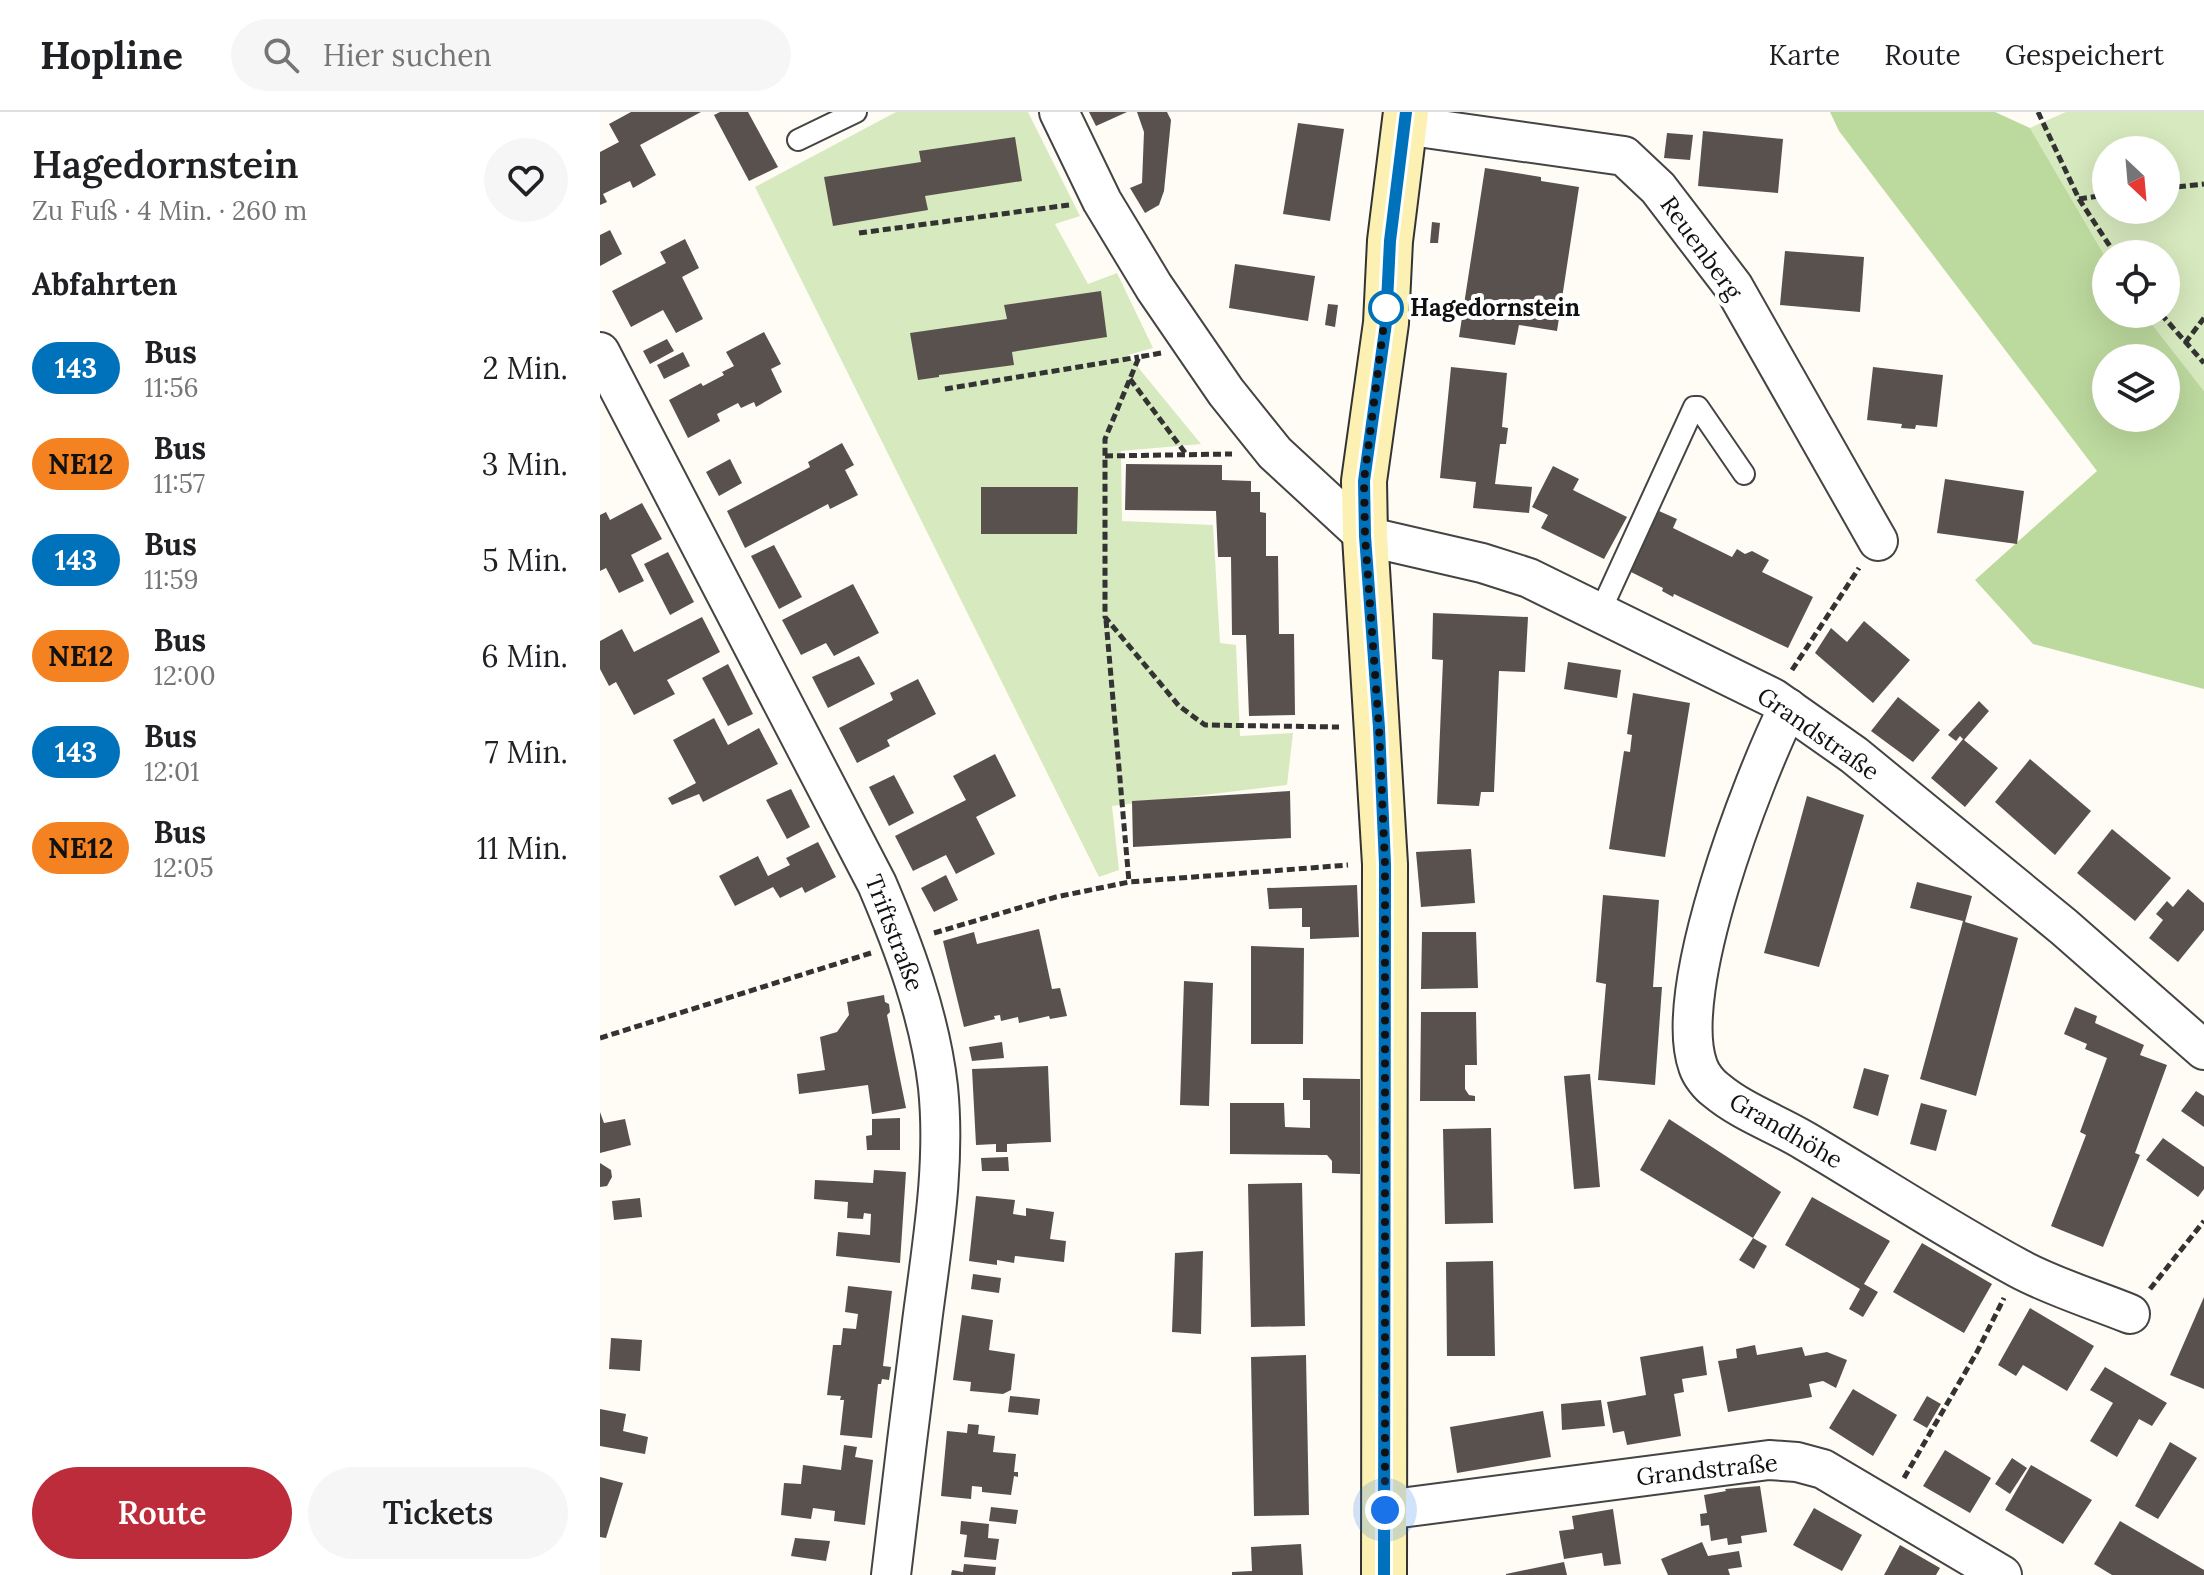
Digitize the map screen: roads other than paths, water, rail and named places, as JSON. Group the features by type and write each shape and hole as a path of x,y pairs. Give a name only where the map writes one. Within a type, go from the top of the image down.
{"main road":[{"name":"Reuenberg","path":"1384,1575 1385,864 1364,481 1386,323 1390,241 1405,118"}],"street":[{"path":"1059,112 1102,201 1193,346 1226,392 1275,453 1365,536"},
{"name":"Reuenberg","path":"1405,118 1479,124 1624,156 1658,188 1733,286 1878,541"},
{"name":"Triftstraße","path":"600,352 853,835 902,943 920,1003 938,1084 940,1136 936,1208 891,1575"},
{"name":"Grandstraße","path":"1365,536 1494,566 1529,578 1781,703 1854,755 2039,907 2204,1050"},
{"name":"Grandhöhe","path":"1781,703 1708,928 1693,1028 1693,1050 1699,1070 1715,1090 1738,1105 1798,1137 2019,1269 2130,1314"},
{"name":"Grandstraße","path":"1385,1510 1769,1460 1797,1462 1823,1469 2002,1575"}],"lane":[{"path":"798,140 856,112"},
{"path":"1600,612 1694,407 1698,407 1744,474"}],"place":[{"name":"Hagedornstein","path":"1386,308"}]}
